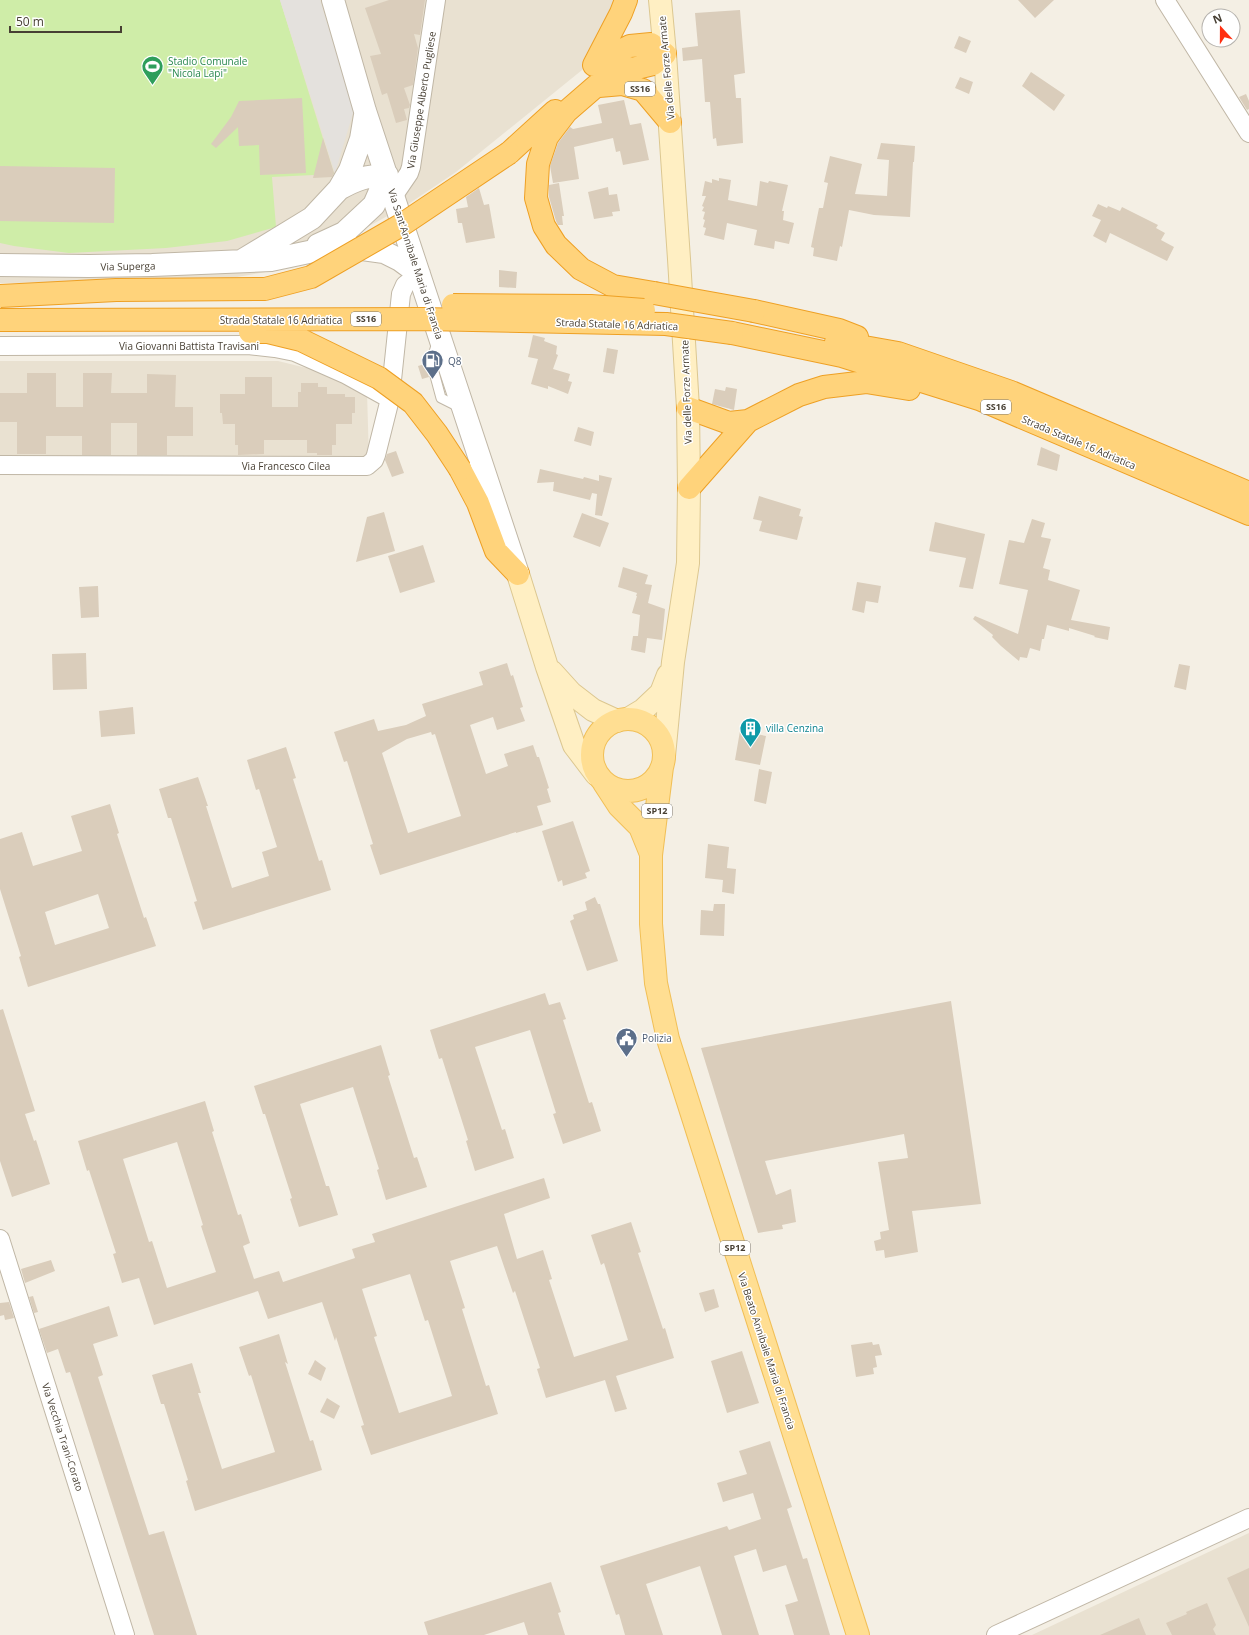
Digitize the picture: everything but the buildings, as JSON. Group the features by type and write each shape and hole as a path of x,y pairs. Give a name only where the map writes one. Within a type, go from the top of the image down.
{"highway":[{"path":"0,296 116,290 265,289 311,277 403,224 509,153 557,109 596,63 626,0"},
{"path":"596,63 630,46 651,44 665,54"},
{"name":"SS16","path":"665,54 653,64 616,73 596,86 566,112 547,137 538,164 536,198 544,226 556,245 581,269 613,286 754,311 839,330 898,353"},
{"name":"SS16","path":"596,86 622,84 643,90 670,122"},
{"name":"SS16","path":"4,316 59,334 268,332 301,340 379,378 413,403 437,434 460,470 478,503 496,551 518,574"},
{"name":"Strada Statale 16 Adriatica","path":"4,316 439,320 731,326 898,353 1011,392 1249,493"},
{"name":"Strada Statale 16 Adriatica","path":"731,326 842,356 979,399 1249,514"},
{"name":"SS16","path":"688,408 729,423 748,421 799,395 824,387 866,382 908,389 1082,453 1115,457"},
{"name":"SS16","path":"689,488 748,421"}],"main road":[{"name":"Via delle Forze Armate","path":"660,0 670,122 688,408 689,488 688,563 673,662 663,762"},
{"path":"518,574 547,667 574,745 600,778 614,789 626,792 648,786 657,777 663,762 663,744 658,734 650,726 639,721 622,720 593,710 571,693 547,667"},
{"name":"Via delle Forze Armate","path":"622,720 643,710 661,693 673,662"},
{"path":"600,778 592,764 594,742 599,733 607,725 622,720"},
{"name":"Via Beato Annibale Maria di Francia","path":"663,762 651,855 651,924 656,983 668,1039 858,1635"},
{"name":"Via Beato Annibale Maria di Francia","path":"600,778 619,806 640,827 651,855"}],"street":[{"name":"Via Sant'Annibale Maria di Francia","path":"333,0 365,111 518,574"},
{"name":"Via Giuseppe Alberto Pugliese","path":"390,186 409,173 411,167 436,0"},
{"path":"1165,0 1249,133"},
{"name":"Via Superga","path":"242,261 312,218 339,189 350,170 361,139 365,111"},
{"name":"Via Superga","path":"301,253 344,232 374,205 390,186 368,176 355,180 339,189"},
{"name":"Via Superga","path":"4,263 89,266 152,266 271,260 301,253 348,247 384,252 400,260 420,274"},
{"name":"Via Francesco Cilea","path":"0,465 368,466 374,460 376,454 390,399 401,294 405,285 420,274"},
{"name":"Via Giovanni Battista Travisani","path":"0,346 248,345 275,348 295,352 345,374 390,399"},
{"name":"Via Vecchia Trani-Corato","path":"0,1239 125,1635"},
{"path":"996,1635 1249,1518"}],"shaded area":[{"path":"0,0 629,0 587,66 456,172 404,207 294,267 214,281 0,283"},
{"path":"280,0 320,0 354,110 335,173"},
{"path":"0,361 278,361 323,372 367,392 369,460 0,462"},
{"path":"1249,1533 1249,1635 1032,1635"}],"green space":[{"name":"Stadio Comunale \"Nicola Lapi\"","path":"0,0 280,0 334,174 272,177 276,227 227,241 166,248 69,253 0,243"}],"place":[{"name":"Stadio Comunale \"Nicola Lapi\"","path":"153,86"},
{"name":"Q8","path":"432,380"},
{"name":"villa Cenzina","path":"750,748"},
{"name":"Polizia","path":"626,1058"}]}
